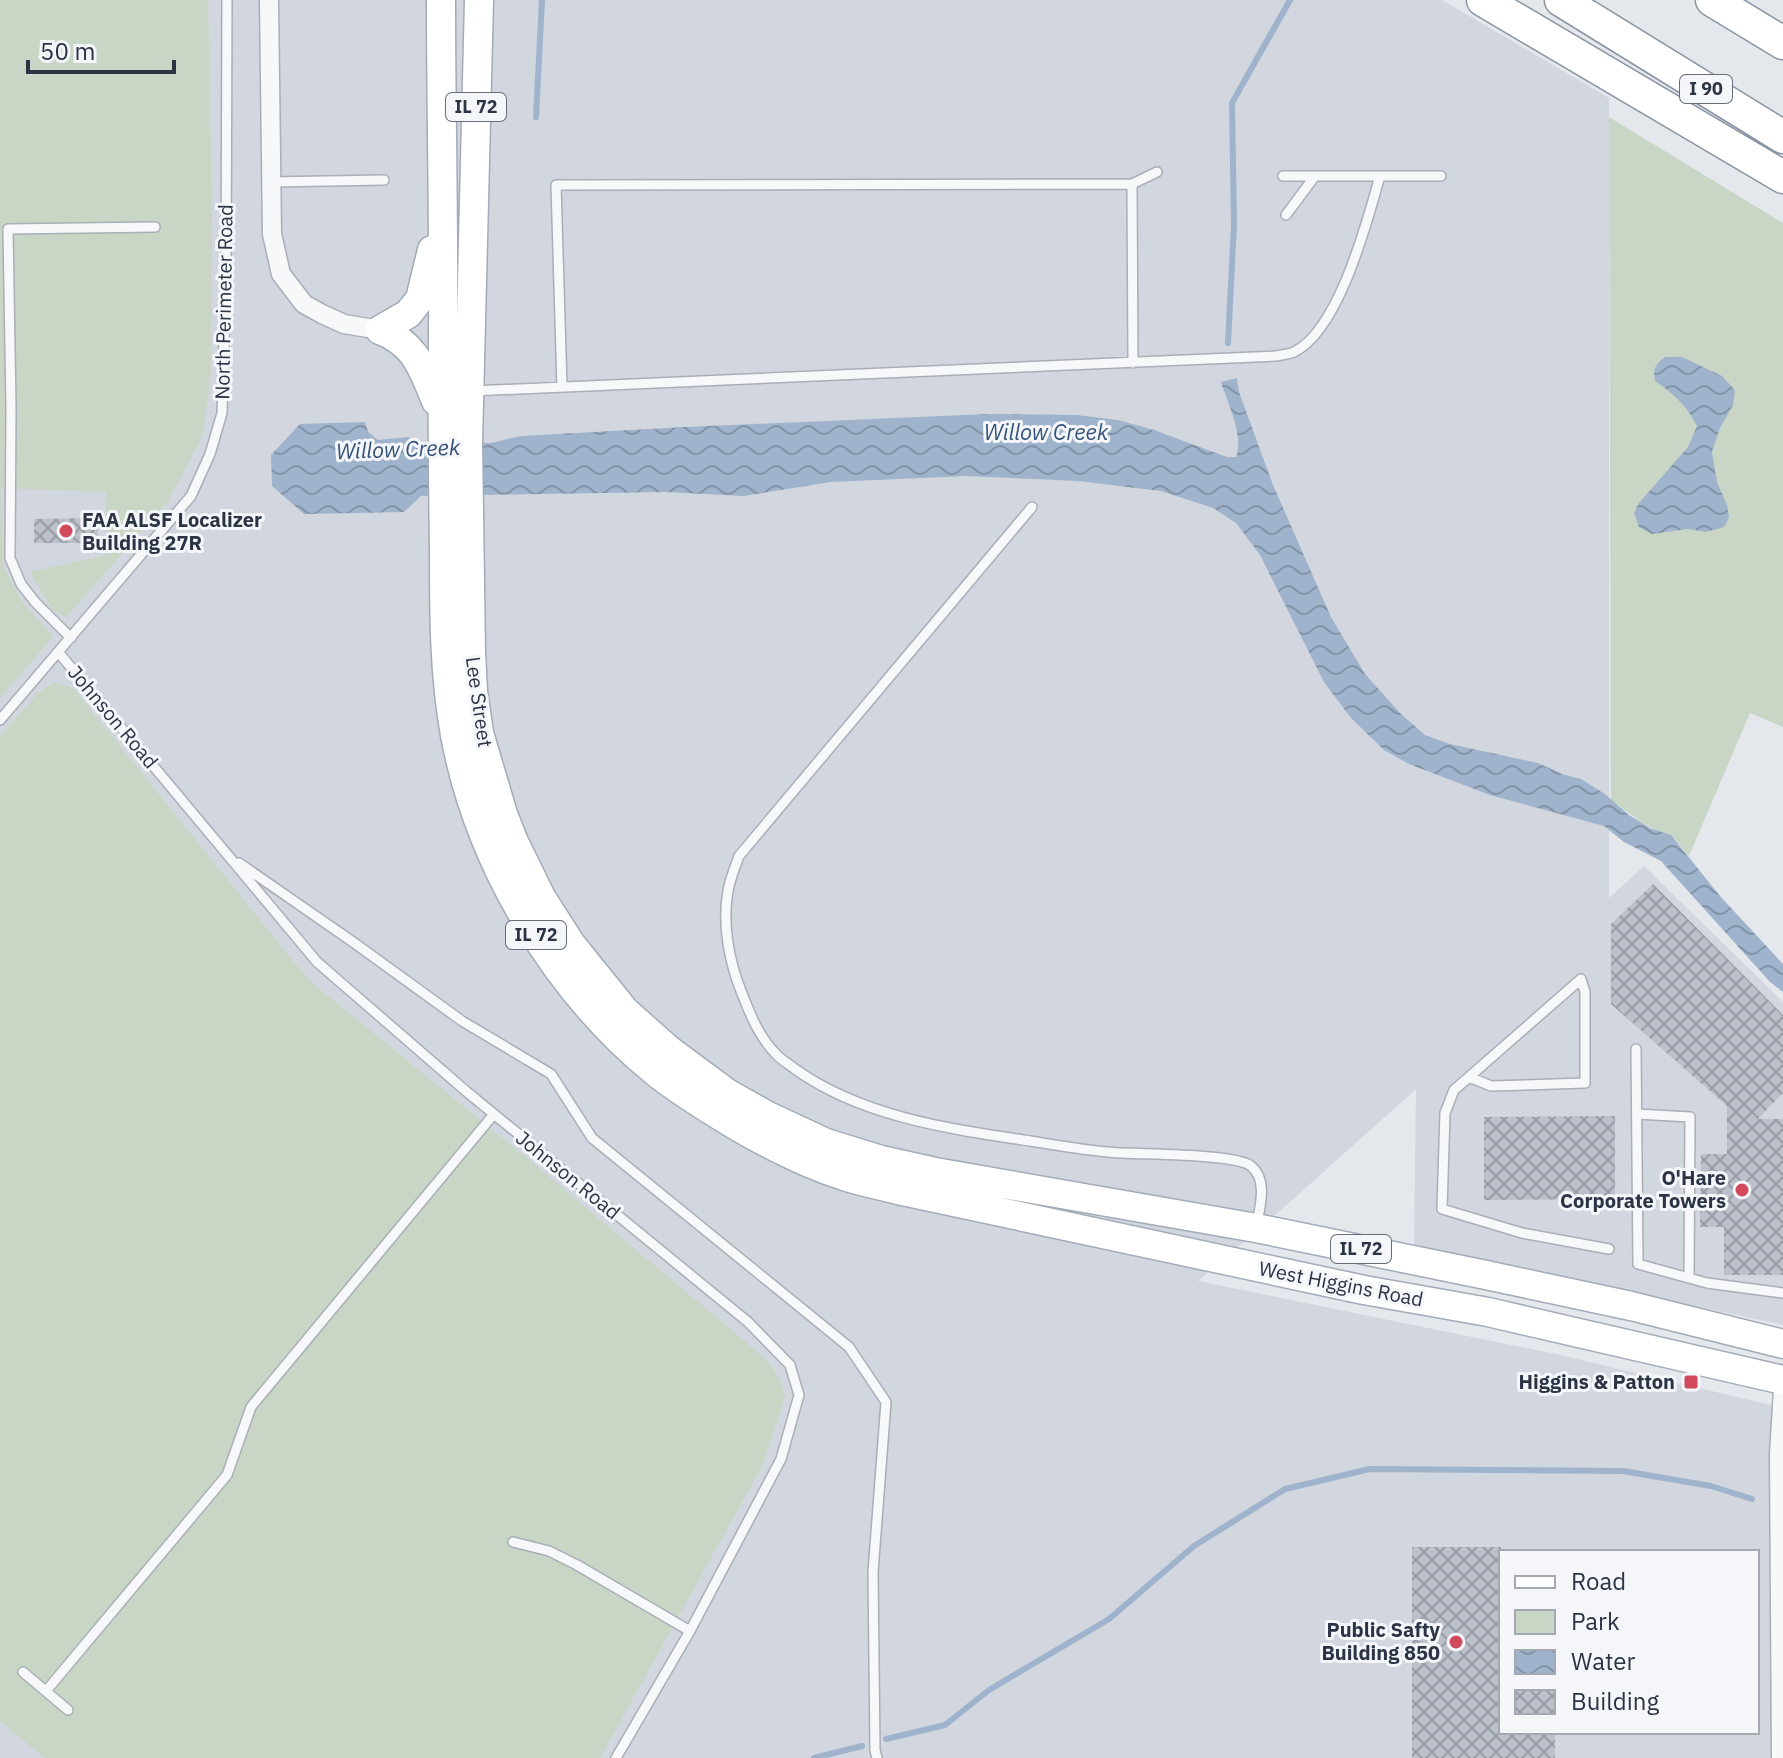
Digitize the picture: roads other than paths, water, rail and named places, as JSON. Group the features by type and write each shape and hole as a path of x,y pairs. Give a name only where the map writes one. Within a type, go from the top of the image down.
{"highway":[{"path":"1483,0 1783,177"},
{"name":"I 90","path":"1561,0 1783,137"},
{"path":"1712,0 1783,43"}],"main road":[{"name":"IL 72","path":"441,0 442,414 455,442"},
{"name":"Lee Street","path":"479,0 468,391 455,442 455,497 445,636 455,736 469,788 492,852 543,948 569,984 608,1027 658,1074 701,1104 786,1153 842,1176 898,1190"},
{"path":"380,330 408,314 420,299 442,198"},
{"path":"380,330 395,336 418,358 442,414"},
{"name":"Lee Street","path":"455,497 479,733 514,842 541,897 571,944 625,1011 669,1050 727,1093 826,1143 935,1172"},
{"name":"West Higgins Road","path":"935,1172 1256,1228 1631,1306 1783,1344"},
{"name":"West Higgins Road","path":"898,1190 1348,1286 1488,1312 1783,1380"}],"street":[{"path":"269,0 272,234 281,274 304,304 344,324 380,330"},
{"path":"1781,1758 1779,1454 1783,1390"}],"lane":[{"name":"North Perimeter Road","path":"0,720 191,496 210,454 222,413 227,0"},
{"path":"562,387 556,185 1132,184 1157,172"},
{"path":"1283,176 1441,176"},
{"path":"1286,215 1315,176"},
{"path":"468,391 1133,363 1276,356 1294,352 1311,339 1328,319 1367,223 1380,176"},
{"path":"271,182 384,180"},
{"path":"1132,184 1133,363"},
{"path":"71,638 21,584 10,558 11,408 4,229 155,227"},
{"path":"1032,507 739,856 728,891 726,934 737,980 753,1023 776,1055 813,1081 855,1102 900,1117 991,1135 1109,1153 1240,1161 1253,1167 1261,1183 1256,1228"},
{"name":"Johnson Road","path":"59,653 317,962 494,1114 748,1322 790,1365 799,1395 781,1459 690,1631 616,1758"},
{"path":"229,857 462,1021 551,1074 592,1138 849,1347 886,1402 873,1572 877,1758"},
{"path":"1469,1077 1491,1086 1585,1083 1585,992 1581,979 1454,1090 1445,1113 1442,1209 1522,1233 1609,1249"},
{"path":"1636,1049 1638,1264 1707,1283 1783,1293"},
{"path":"46,1691 227,1475 251,1407 494,1114"},
{"path":"1637,1114 1690,1117 1689,1278"},
{"path":"513,1542 549,1551 577,1565 690,1631"},
{"path":"23,1672 68,1710"}],"water":[{"path":"1665,357 1682,357 1722,376 1735,390 1733,405 1720,428 1712,452 1717,482 1727,505 1729,518 1724,527 1706,532 1688,529 1652,534 1639,527 1634,513 1639,503 1688,447 1697,426 1679,401 1655,381 1656,367"},
{"name":"Willow Creek","path":"1237,378 1239,392 1273,485 1331,617 1365,674 1425,735 1450,744 1538,763 1581,779 1629,815 1650,828 1671,835 1720,896 1783,964 1783,992 1770,982 1661,861 1624,842 1604,826 1490,795 1409,764 1384,750 1351,718 1324,682 1260,555 1236,523 1213,508 1161,491 1078,481 966,476 831,482 744,496 666,492 421,496 404,512 304,514 272,486 271,455 300,424 365,422 368,432 378,440 408,437 422,444 491,443 521,436 685,427 988,414 1077,415 1118,420 1227,457 1236,457 1237,429 1221,382"}],"waterway":[{"path":"536,117 542,0"},
{"path":"1228,343 1234,225 1232,103 1290,0"},
{"path":"886,1739 945,1725 989,1690 1109,1619 1194,1546 1285,1489 1370,1469 1623,1471 1711,1486 1752,1499"},
{"path":"814,1758 862,1746"}],"place":[{"name":"FAA ALSF Localizer Building 27R","path":"66,531"},
{"name":"O'Hare Corporate Towers","path":"1742,1190"},
{"name":"Higgins & Patton","path":"1691,1382"},
{"name":"Public Safty Building 850","path":"1456,1642"}]}
